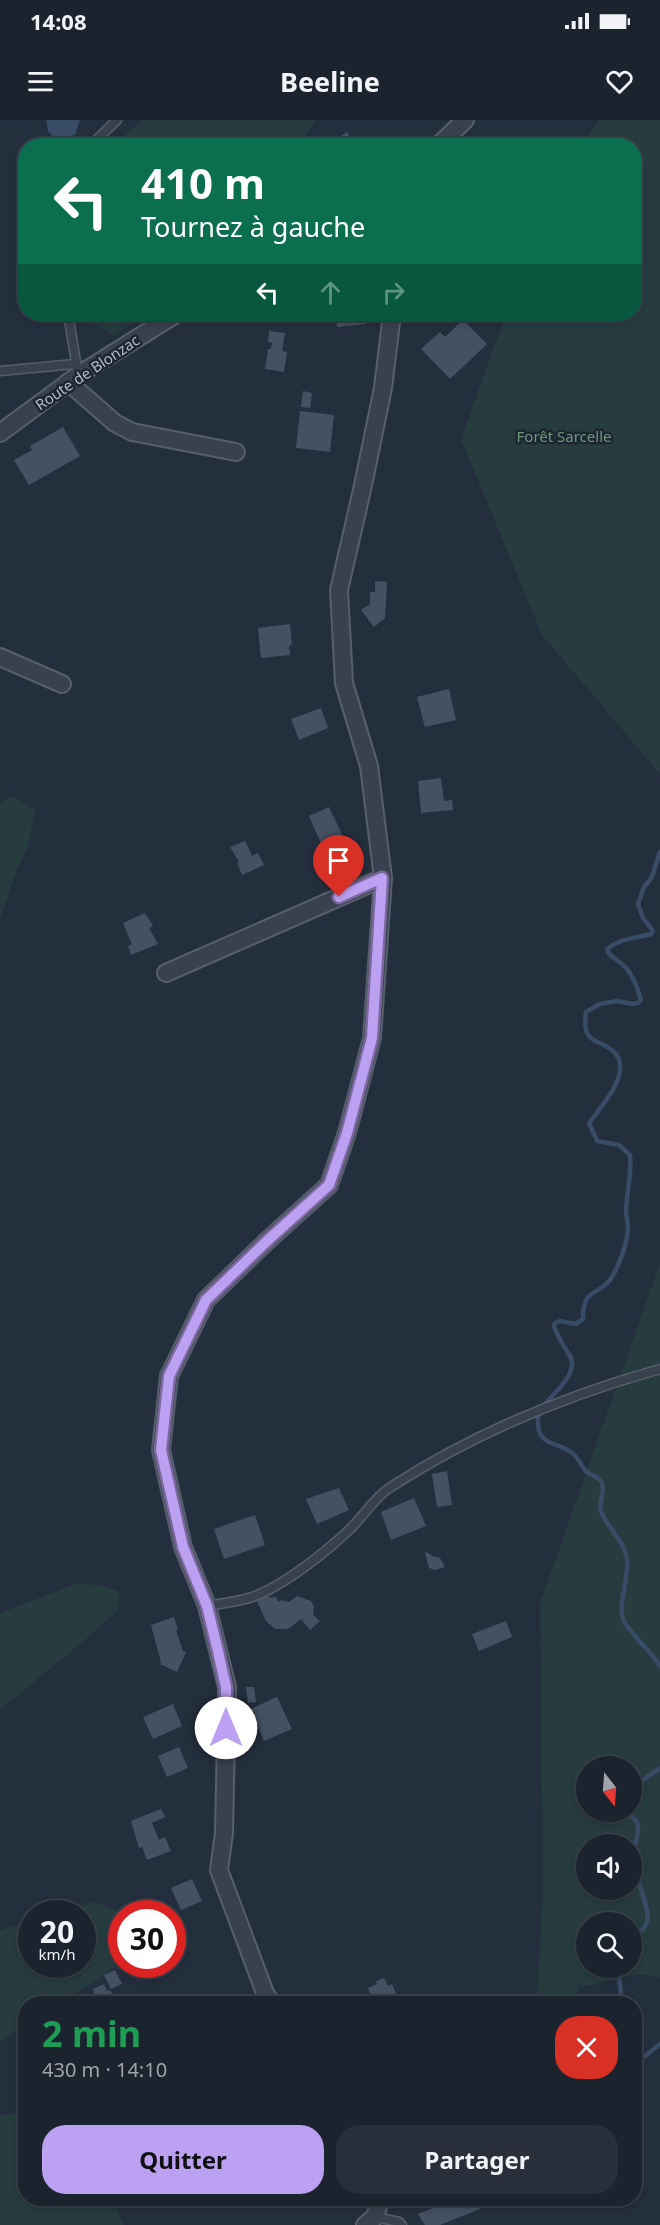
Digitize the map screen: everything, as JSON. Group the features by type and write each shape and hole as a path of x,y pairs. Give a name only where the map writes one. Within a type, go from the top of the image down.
{"street":[{"path":"446,138 465,120"},
{"name":"Route de Blonzac","path":"0,433 74,373 164,321"},
{"path":"267,1996 219,1870 225,1790 226,1687 207,1606 183,1547 161,1450 169,1376 206,1300 329,1185 347,1133 372,1038 382,878 369,766 344,683 339,590 383,388 391,321"},
{"path":"74,373 115,423 132,432 236,452"},
{"path":"0,657 62,684"},
{"path":"166,973 382,878"},
{"path":"370,2221 377,2206"}],"lane":[{"path":"98,138 117,120"},
{"path":"0,371 74,373 69,321"},
{"path":"207,1606 253,1597 284,1581 335,1542 391,1486 456,1449 524,1417 660,1369"},
{"path":"370,2221 399,2222 402,2225"}],"green space":[{"path":"143,120 316,120 303,138 121,138"},
{"name":"Forêt Sarcelle","path":"599,120 660,120 660,774 542,635 461,439 503,321 642,321 642,138 586,138"},
{"path":"88,321 138,321 113,335"},
{"path":"13,796 35,810 28,847 16,872 0,920 0,803"},
{"path":"660,1263 660,1978 642,1974 642,1912 576,1912 576,1978 622,1978 579,1987 577,1996 537,1996 543,1889 540,1604"},
{"path":"78,1583 104,1586 119,1591 118,1610 0,1710 0,1613"},
{"path":"96,1902 108,1907 108,1973 72,1996 18,1996 18,2030 0,2042 0,1930 18,1925 18,1978 96,1978"},
{"path":"18,2113 18,2206 115,2206 124,2225 0,2225 0,2115"}],"water":[{"path":"46,120 80,120 75,135 54,138 48,131"}],"building":[{"path":"347,132 351,138 338,138"},
{"path":"337,321 366,321 366,324 337,327"},
{"path":"464,321 487,344 450,379 421,349 440,332 445,337"},
{"path":"269,331 285,333 282,351 287,352 284,372 265,369 268,349 271,349 272,343 268,342"},
{"path":"303,391 312,393 310,408 301,407"},
{"path":"300,411 334,415 330,452 296,448"},
{"path":"63,427 80,456 29,485 14,460 32,450 30,446"},
{"path":"375,581 387,582 385,618 374,627 361,610 370,604 370,592 375,592"},
{"path":"290,624 292,645 289,645 290,655 261,658 258,628"},
{"path":"449,689 456,720 425,727 417,697"},
{"path":"321,708 328,728 299,740 291,719"},
{"path":"441,778 444,801 452,800 453,810 421,813 418,781"},
{"path":"329,807 348,847 327,857 309,816"},
{"path":"245,841 252,856 258,853 264,865 242,875 237,863 239,862 230,847"},
{"path":"145,913 153,926 149,928 158,944 131,955 128,946 132,944 123,923"},
{"path":"447,1471 452,1505 437,1507 432,1474"},
{"path":"339,1488 349,1510 317,1524 306,1499"},
{"path":"414,1498 426,1526 391,1540 381,1512"},
{"path":"255,1515 265,1545 224,1559 214,1529"},
{"path":"425,1553 440,1558 445,1567 435,1570 429,1568"},
{"path":"269,1596 269,1598 276,1597 278,1602 281,1600 289,1602 297,1596 311,1601 314,1607 313,1615 320,1621 310,1630 301,1619 288,1629 275,1629 266,1621 257,1601"},
{"path":"174,1617 178,1630 176,1631 183,1651 186,1652 177,1672 160,1664 151,1625"},
{"path":"506,1621 512,1637 479,1651 472,1634"},
{"path":"246,1687 254,1687 256,1702 248,1703"},
{"path":"277,1697 292,1729 264,1741 251,1709"},
{"path":"173,1704 182,1726 153,1739 143,1717"},
{"path":"179,1747 188,1768 167,1777 158,1756"},
{"path":"161,1809 165,1817 152,1823 159,1840 165,1837 171,1851 147,1860 142,1847 139,1848 131,1821"},
{"path":"192,1879 202,1901 186,1908 186,1900 176,1900 171,1888"},
{"path":"108,1973 108,1978 119,1978 122,1984 111,1989 104,1975"},
{"path":"384,1978 388,1986 392,1984 397,1996 371,1996 368,1988 377,1984 376,1981"},
{"path":"104,1984 113,1996 90,1996 94,1994 93,1989"},
{"path":"438,2206 478,2206 480,2209 440,2225 425,2225 418,2214"}],"waterway":[{"path":"542,1407 564,1383 572,1363 557,1334 555,1323 560,1321 575,1324 583,1319 586,1301 612,1277 626,1240 630,1155 619,1145 597,1141 589,1123 613,1090 618,1080 620,1061 609,1048 589,1036 585,1023 586,1012 600,1004 617,1001 633,1004 641,1000 629,971 607,950 615,943 651,934 653,931 643,918 638,904 644,887 652,877 660,852"},
{"path":"538,1416 538,1426 543,1437 571,1452 586,1472 598,1478 602,1483 601,1511 623,1546 627,1560 622,1606 623,1619 660,1666"},
{"path":"642,1780 660,1768"},
{"path":"637,1822 638,1834 633,1864 648,1917 642,1929"},
{"path":"619,1978 620,1996"},
{"path":"642,2057 660,2044"}],"route":[{"path":"226,1728 226,1687 217,1647 207,1606 183,1547 161,1450 169,1376 206,1300 329,1185 347,1133 372,1038 382,878 339,897"}]}
